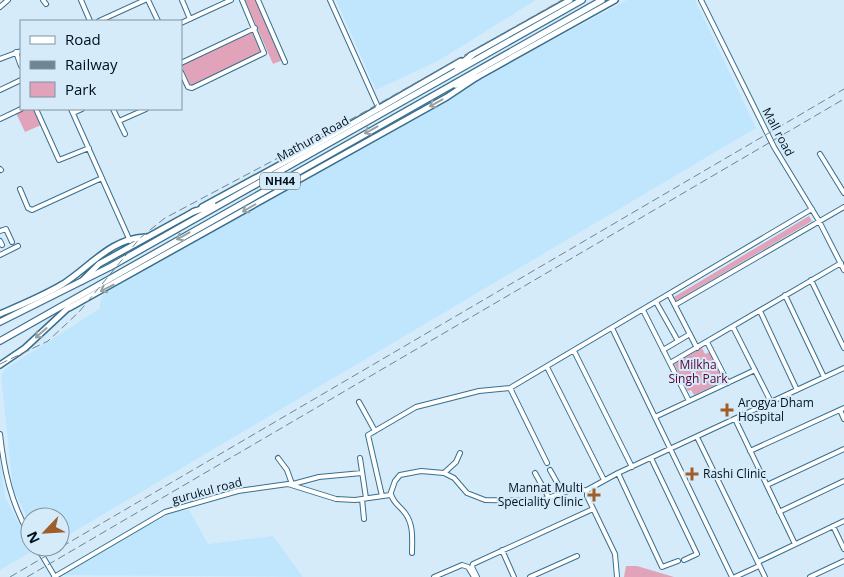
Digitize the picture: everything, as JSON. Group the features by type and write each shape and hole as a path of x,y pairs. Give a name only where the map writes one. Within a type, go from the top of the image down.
{"highway":[{"name":"Mathura Road","path":"0,322 82,282 582,0"},
{"name":"Mathura Road","path":"0,341 441,90 476,75 602,0"},
{"path":"445,77 472,55"},
{"path":"193,212 222,202"}],"main road":[{"path":"82,282 99,264 379,109 570,0"},
{"path":"0,365 25,348 69,308 447,97 476,75 617,0"},
{"path":"0,314 61,285 98,256 129,238 148,237"},
{"path":"69,308 73,298"}],"street":[{"path":"0,7 8,0"},
{"path":"81,0 90,20"},
{"path":"101,20 147,0 157,20"},
{"path":"182,0 190,18"},
{"path":"182,22 231,0"},
{"path":"182,74 188,87 192,88 262,55 265,50 242,0"},
{"path":"258,0 285,62"},
{"path":"330,0 379,109"},
{"name":"Mall road","path":"701,0 774,147 819,221 844,270"},
{"path":"182,63 255,28"},
{"path":"0,60 20,51"},
{"path":"16,52 20,63"},
{"path":"0,90 20,80"},
{"path":"0,119 20,109"},
{"path":"36,110 59,160 89,148"},
{"path":"114,110 125,134"},
{"path":"119,121 144,110"},
{"path":"72,111 132,246"},
{"path":"820,154 844,193"},
{"path":"20,189 28,208 32,210 102,178"},
{"path":"675,305 844,207"},
{"path":"382,496 367,441 368,435 416,407 474,392 510,388 812,209"},
{"path":"0,231 6,229 12,242"},
{"path":"0,255 18,246"},
{"path":"670,364 841,263"},
{"path":"811,280 844,348"},
{"path":"669,294 697,348"},
{"path":"785,295 824,377"},
{"path":"656,302 678,341"},
{"path":"643,310 688,401"},
{"path":"760,311 797,390"},
{"path":"732,327 771,402"},
{"path":"612,328 669,450 733,577 795,544 844,521"},
{"path":"663,350 690,334"},
{"path":"707,342 728,383"},
{"path":"574,351 632,467"},
{"path":"547,367 604,480"},
{"path":"412,553 411,525 391,494 395,481 404,473 421,471 444,473 456,480 465,492 479,499 530,502 549,498 577,488 587,491 618,473 844,368"},
{"path":"655,417 755,370"},
{"path":"510,388 547,463"},
{"path":"360,402 375,431"},
{"path":"750,451 842,409 844,419"},
{"path":"735,419 795,544"},
{"path":"0,434 6,480 11,498 20,516"},
{"path":"697,437 765,577"},
{"path":"767,485 844,449"},
{"path":"444,473 456,462 460,453"},
{"path":"278,458 289,473 292,484 319,477 362,473"},
{"path":"360,458 364,519"},
{"path":"651,458 697,554 684,560"},
{"path":"550,470 563,493"},
{"path":"535,473 549,498"},
{"path":"618,473 662,567 678,561"},
{"path":"779,512 844,480"},
{"name":"gurukul road","path":"55,577 165,512 243,490 292,484 328,498 364,498 391,494"},
{"path":"587,491 593,509 615,554 617,577"},
{"path":"476,577 472,564 593,509"},
{"path":"833,526 844,549"},
{"path":"502,550 514,577"},
{"path":"530,577 577,556"},
{"path":"43,557 55,577"},
{"path":"810,577 844,561"},
{"path":"434,577 462,565 468,567 476,577"}],"shaded area":[{"path":"336,0 536,0 438,61 376,90"},
{"path":"627,0 695,0 756,128 70,534 70,507 22,507 13,488 1,376 5,369 99,309 102,296 127,276 313,169"},
{"path":"0,459 5,497 20,526 20,557 23,557 0,570"},
{"path":"189,510 208,544 273,536 303,577 62,575 173,511"}],"green space":[{"path":"245,0 255,0 283,60 273,64"},
{"path":"253,31 263,52 191,86 182,65"},
{"path":"24,110 34,110 41,125 25,132 16,113"},
{"path":"809,216 812,221 676,301 674,297"},
{"name":"Milkha Singh Park","path":"702,348 705,354 710,352 724,381 694,395 691,390 688,391 674,364"},
{"path":"626,566 637,566 674,577 624,577"}],"railway":[{"path":"0,364 48,341 79,312 140,238 165,218 357,116 562,0"},
{"path":"10,577 844,89"},
{"path":"27,577 844,99"}],"place":[{"name":"Arogya Dham Hospital","path":"727,410"},
{"name":"Rashi Clinic","path":"692,474"},
{"name":"Mannat Multi Speciality Clinic","path":"594,495"}]}
